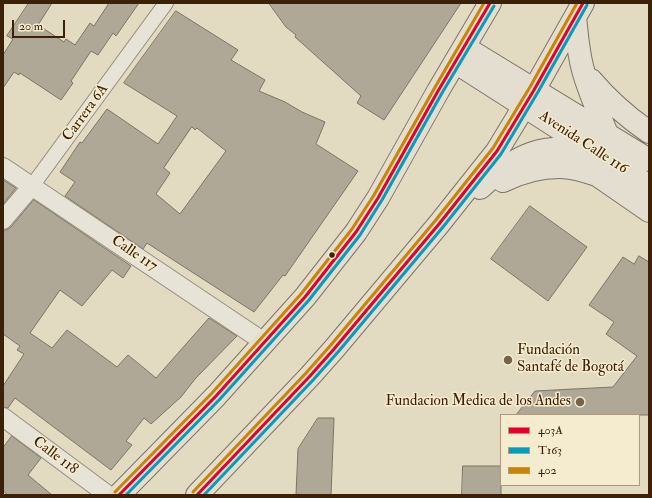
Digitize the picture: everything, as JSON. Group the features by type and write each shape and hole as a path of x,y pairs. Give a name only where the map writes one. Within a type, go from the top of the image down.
{"main road":[{"path":"119,495 216,396 305,297 356,232 378,198 490,3"},
{"path":"439,224 498,172 529,154 544,150 602,144 592,96 583,71 578,49 579,10"},
{"path":"197,495 330,354 439,224 497,151 579,10"},
{"name":"Avenida Calle 116","path":"460,54 602,144 644,182"},
{"path":"583,71 601,92 617,107 634,122 649,132"},
{"path":"529,98 569,148 597,174 649,211"},
{"name":"Avenida Calle 116","path":"602,144 648,160"},
{"path":"439,224 495,184 532,170 561,167 597,174"}],"street":[{"name":"Carrera 6A","path":"3,220 32,186 166,3"},
{"name":"Calle 117","path":"3,167 264,342"},
{"name":"Calle 118","path":"3,417 108,495"}],"building":[{"path":"29,3 52,3 38,25 64,42 66,39 75,45 90,23 94,26 109,3 139,3 116,36 113,33 98,55 91,51 71,81 73,83 61,100 20,73 19,75 14,72 3,88 3,55 13,39 7,36"},
{"path":"269,3 461,3 384,120 357,103 361,96 295,37 296,35 286,27"},
{"path":"176,11 238,50 231,60 265,80 259,91 325,122 316,144 358,171 285,276 283,275 254,312 147,243 143,249 65,196 75,182 60,172 80,142 82,143 107,109 158,144 177,116 124,83","holes":["192,127 195,130 197,128 226,151 180,214 156,194 170,173 164,168"]},
{"path":"3,180 16,188 3,204"},
{"path":"34,200 131,266 123,278 112,270 82,306 60,290 30,333 52,348 67,330 117,367 128,355 156,378 209,318 237,336 195,379 181,397 151,424 144,418 126,441 132,445 111,470 15,398 8,408 3,407 3,386 24,354 17,350 20,346 3,334 3,230 7,230 11,227"},
{"path":"530,206 587,247 548,301 491,259"},
{"path":"639,256 649,262 649,415 517,414 535,391 613,387 637,356 606,334 614,322 589,305 623,257 634,264"},
{"path":"318,418 334,418 331,495 296,495 298,449"},
{"path":"12,436 41,458 28,475 52,495 8,495 3,491 3,448"},
{"path":"463,466 500,466 501,495 462,495"}],"transit line":[{"name":"402","path":"115,492 212,393 301,294 352,229 374,195 484,3"},
{"name":"403A","path":"119,495 216,396 305,297 356,232 378,198 438,91 490,3"},
{"name":"402","path":"193,492 330,346 435,221 493,148 530,87 577,3"},
{"name":"403A","path":"197,495 334,349 439,224 497,151 534,90 583,3"},
{"name":"T163","path":"204,495 338,352 443,227 501,154 587,5"},
{"name":"T163","path":"126,495 220,399 309,300 360,235 382,200 442,93 494,6"}],"place":[{"name":"Fundación Santafé de Bogotá","path":"508,360"},
{"name":"Fundacion Medica de los Andes","path":"580,402"}]}
